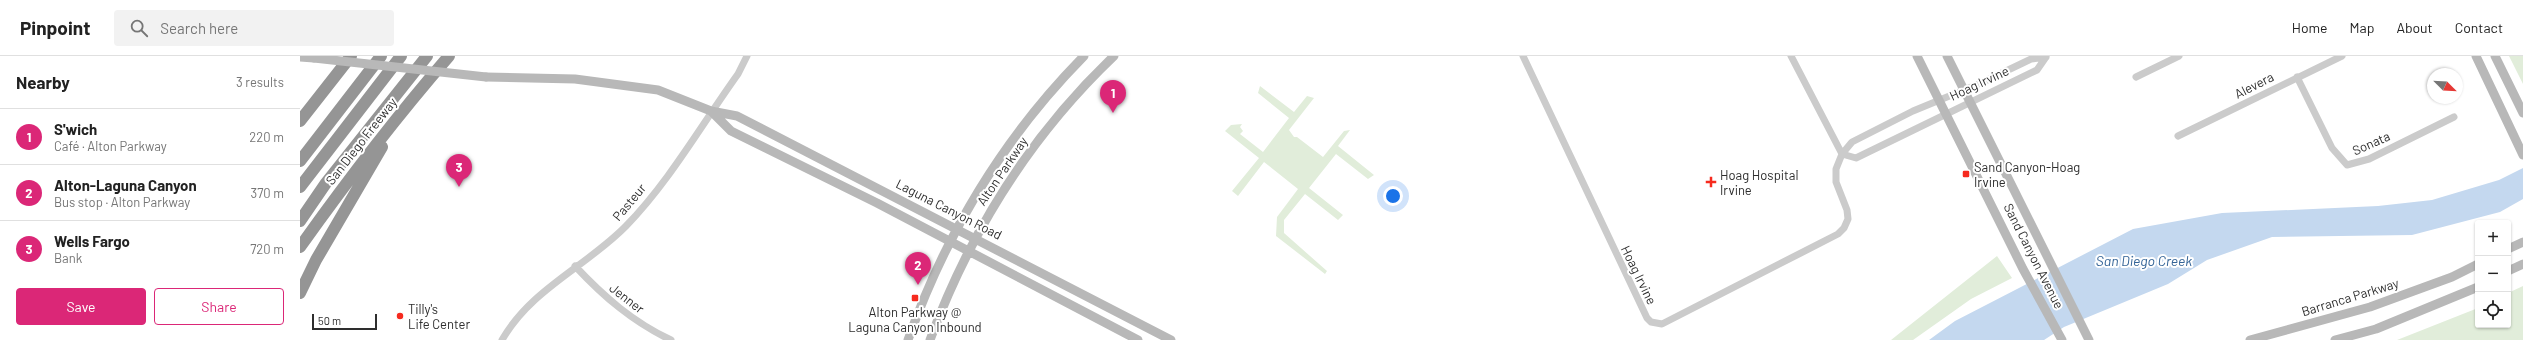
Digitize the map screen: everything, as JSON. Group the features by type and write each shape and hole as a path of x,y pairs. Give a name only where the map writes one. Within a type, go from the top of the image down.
{"highway":[{"path":"300,121 350,56"},
{"path":"300,161 381,56"},
{"name":"San Diego Freeway","path":"300,187 401,56"},
{"path":"300,221 326,183 427,56"},
{"name":"San Diego Freeway","path":"300,247 345,184 406,106 449,56"},
{"path":"300,293 316,260 406,106"}],"main road":[{"name":"Alton Parkway","path":"908,340 929,284 950,241 976,194 1014,136 1042,100 1084,56"},
{"name":"Alton Parkway","path":"930,340 969,251 998,199 1036,143 1070,101 1114,56"},
{"name":"Sand Canyon Avenue","path":"1917,56 2023,269 2062,340"},
{"name":"Sand Canyon Avenue","path":"1947,56 2089,340"},
{"path":"2476,56 2523,155"},
{"path":"2494,56 2523,113"},
{"name":"Laguna Canyon Road","path":"300,57 486,77 574,79 658,90 711,111 737,116 957,228 1171,340"},
{"name":"Laguna Canyon Road","path":"711,111 731,131 950,241 1138,340"},
{"path":"2511,248 2523,242"},
{"path":"2511,270 2523,264"},
{"name":"Barranca Parkway","path":"2250,340 2370,307 2452,277 2475,266"},
{"path":"2335,340 2376,329 2475,288"}],"street":[{"name":"Pasteur","path":"502,340 526,308 575,266 604,246 637,214 738,74 747,56"},
{"name":"Hoag Irvine","path":"1523,56 1647,318 1656,324 1667,323 1838,234 1844,228 1848,219 1847,210 1836,182 1836,169 1842,154 1852,142 1913,110 1964,90 2031,59 2046,57 2037,70 1946,112 1856,158 1842,154"},
{"path":"1791,56 1842,154"},
{"path":"2136,77 2179,56"},
{"name":"Alevera","path":"2178,136 2342,56"},
{"name":"Sonata","path":"2297,77 2332,148 2347,166 2375,156 2454,117"},
{"name":"Jenner","path":"575,266 617,308 647,328 671,340"}],"green space":[{"path":"2509,56 2523,56 2523,84"},
{"path":"1260,86 1294,112 1307,96 1314,98 1289,130 1294,137 1297,137 1323,157 1344,131 1350,130 1338,146 1374,175 1368,179 1336,154 1309,188 1343,215 1338,220 1305,194 1284,220 1284,233 1327,271 1325,274 1276,236 1277,217 1298,189 1264,162 1238,196 1232,191 1259,158 1225,131 1231,125 1242,124 1240,127 1243,131 1240,134 1263,152 1289,118 1258,93"},
{"path":"1997,256 2012,278 1971,299 1913,340 1891,340"},
{"path":"2523,286 2523,340 2397,340 2475,309 2475,328 2511,328 2511,292"}],"water":[{"name":"San Diego Creek","path":"2523,168 2523,199 2500,212 2412,235 2272,237 2207,260 2168,284 2064,327 2044,340 1929,340 1955,321 2133,229 2222,213 2378,206 2432,200 2499,180"}],"place":[{"name":"S'wich","path":"1113,113"},
{"name":"Sand Canyon-Hoag Irvine","path":"1966,174"},
{"name":"Hoag Hospital Irvine","path":"1711,182"},
{"name":"Wells Fargo","path":"459,187"},
{"name":"Alton-Laguna Canyon","path":"918,285"},
{"name":"Alton Parkway @ Laguna Canyon Inbound","path":"915,298"},
{"name":"Tilly's Life Center","path":"400,316"}]}
